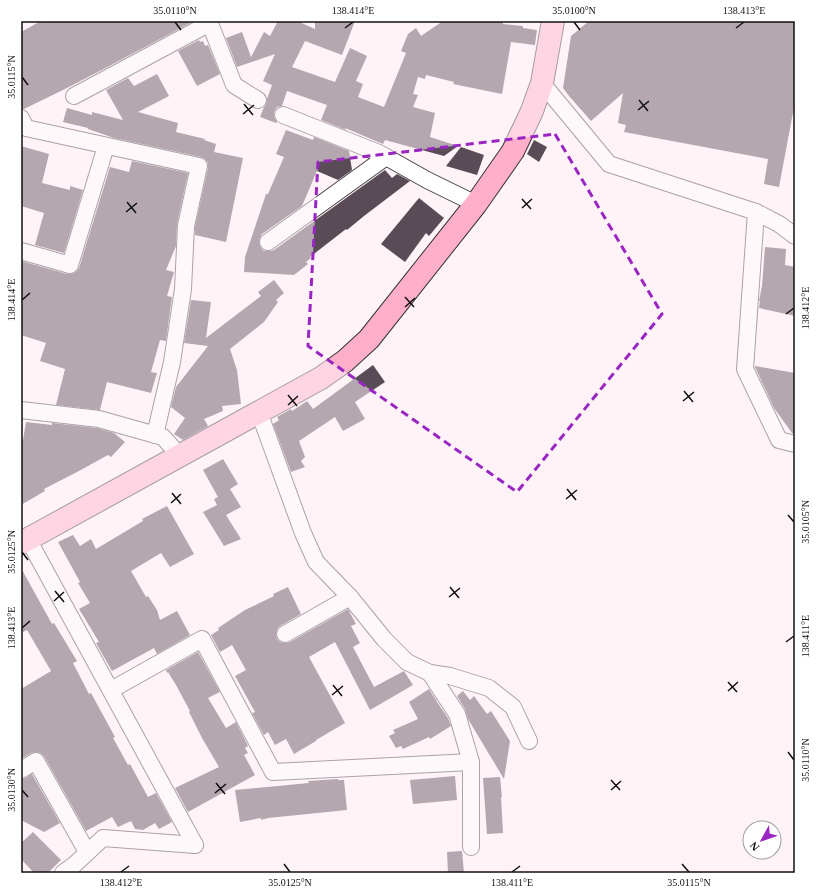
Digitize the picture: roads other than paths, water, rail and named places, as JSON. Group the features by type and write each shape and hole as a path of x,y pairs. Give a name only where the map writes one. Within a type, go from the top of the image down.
{"street":[{"path":"62,873 74,865 103,838 195,845 111,690 25,541 322,378 346,361 369,340 476,204 513,151 532,110 542,83 553,21"},
{"path":"74,96 210,22 234,84 258,100"},
{"path":"542,83 609,164 756,212 779,224 795,236"},
{"path":"283,116 379,153 427,180 476,204"},
{"path":"23,128 199,166 186,226 183,288 172,362 155,435"},
{"path":"21,251 70,265 106,146"},
{"path":"268,242 386,157"},
{"path":"756,212 745,369 779,440 795,444"},
{"path":"21,410 99,419 163,437 180,455"},
{"path":"259,412 303,533 316,562 350,597 384,639 407,662 430,673 450,676 489,688 513,707 529,741"},
{"path":"285,634 350,597"},
{"path":"111,690 202,639 273,772 471,762"},
{"path":"430,673 457,714 471,762 471,847"},
{"path":"21,770 36,761 87,852"}]}
